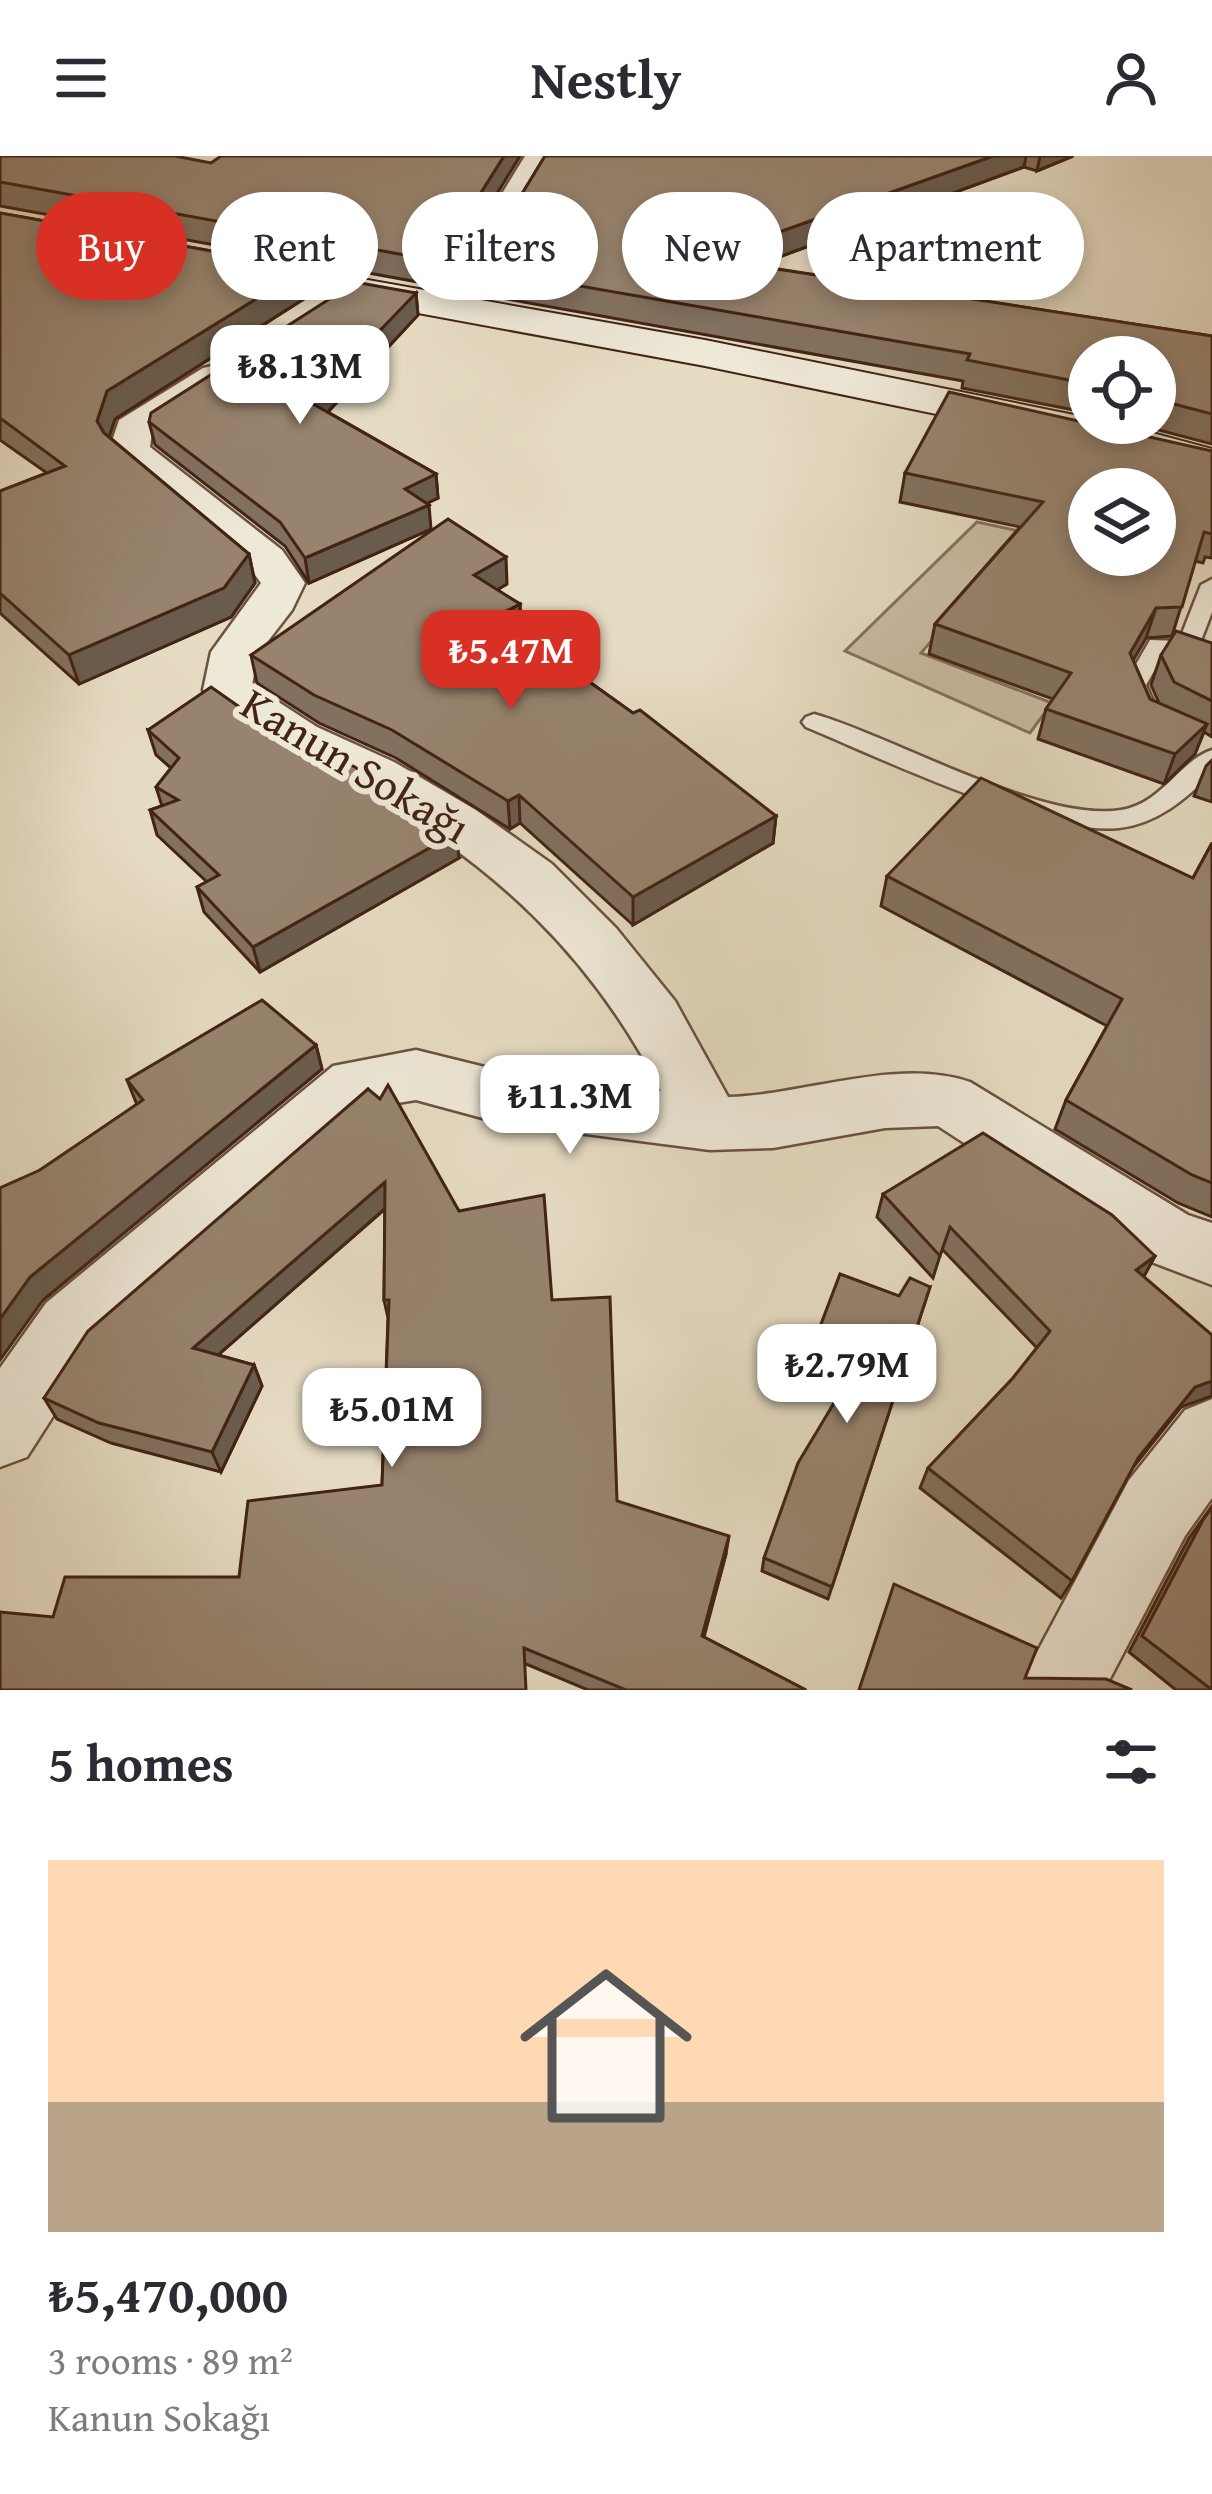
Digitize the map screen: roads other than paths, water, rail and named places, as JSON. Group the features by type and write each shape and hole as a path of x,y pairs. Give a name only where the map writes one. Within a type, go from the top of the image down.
{"main road":[{"path":"445,314 293,326 176,264 792,373 1068,428"},
{"path":"1141,444 1212,463"},
{"path":"1176,444 1212,448"}],"street":[{"path":"445,314 540,156"},
{"name":"Kanun Sokağı","path":"293,326 134,428 129,450 266,559 283,583 236,652 227,690 299,739 376,774 457,823 532,878 596,943 654,1018 710,1124"},
{"path":"0,1431 71,1326 355,1084 416,1075 501,1097 710,1124 772,1122 885,1102 948,1100 1165,1237 1212,1254"},
{"path":"1059,1690 1157,1508 1212,1436"}],"lane":[{"path":"179,156 211,160 237,156"},
{"path":"1166,731 1150,720 1135,685 1158,645 1200,648 1212,585"},
{"path":"814,722 1063,816 1118,820 1171,801 1207,750"}]}
